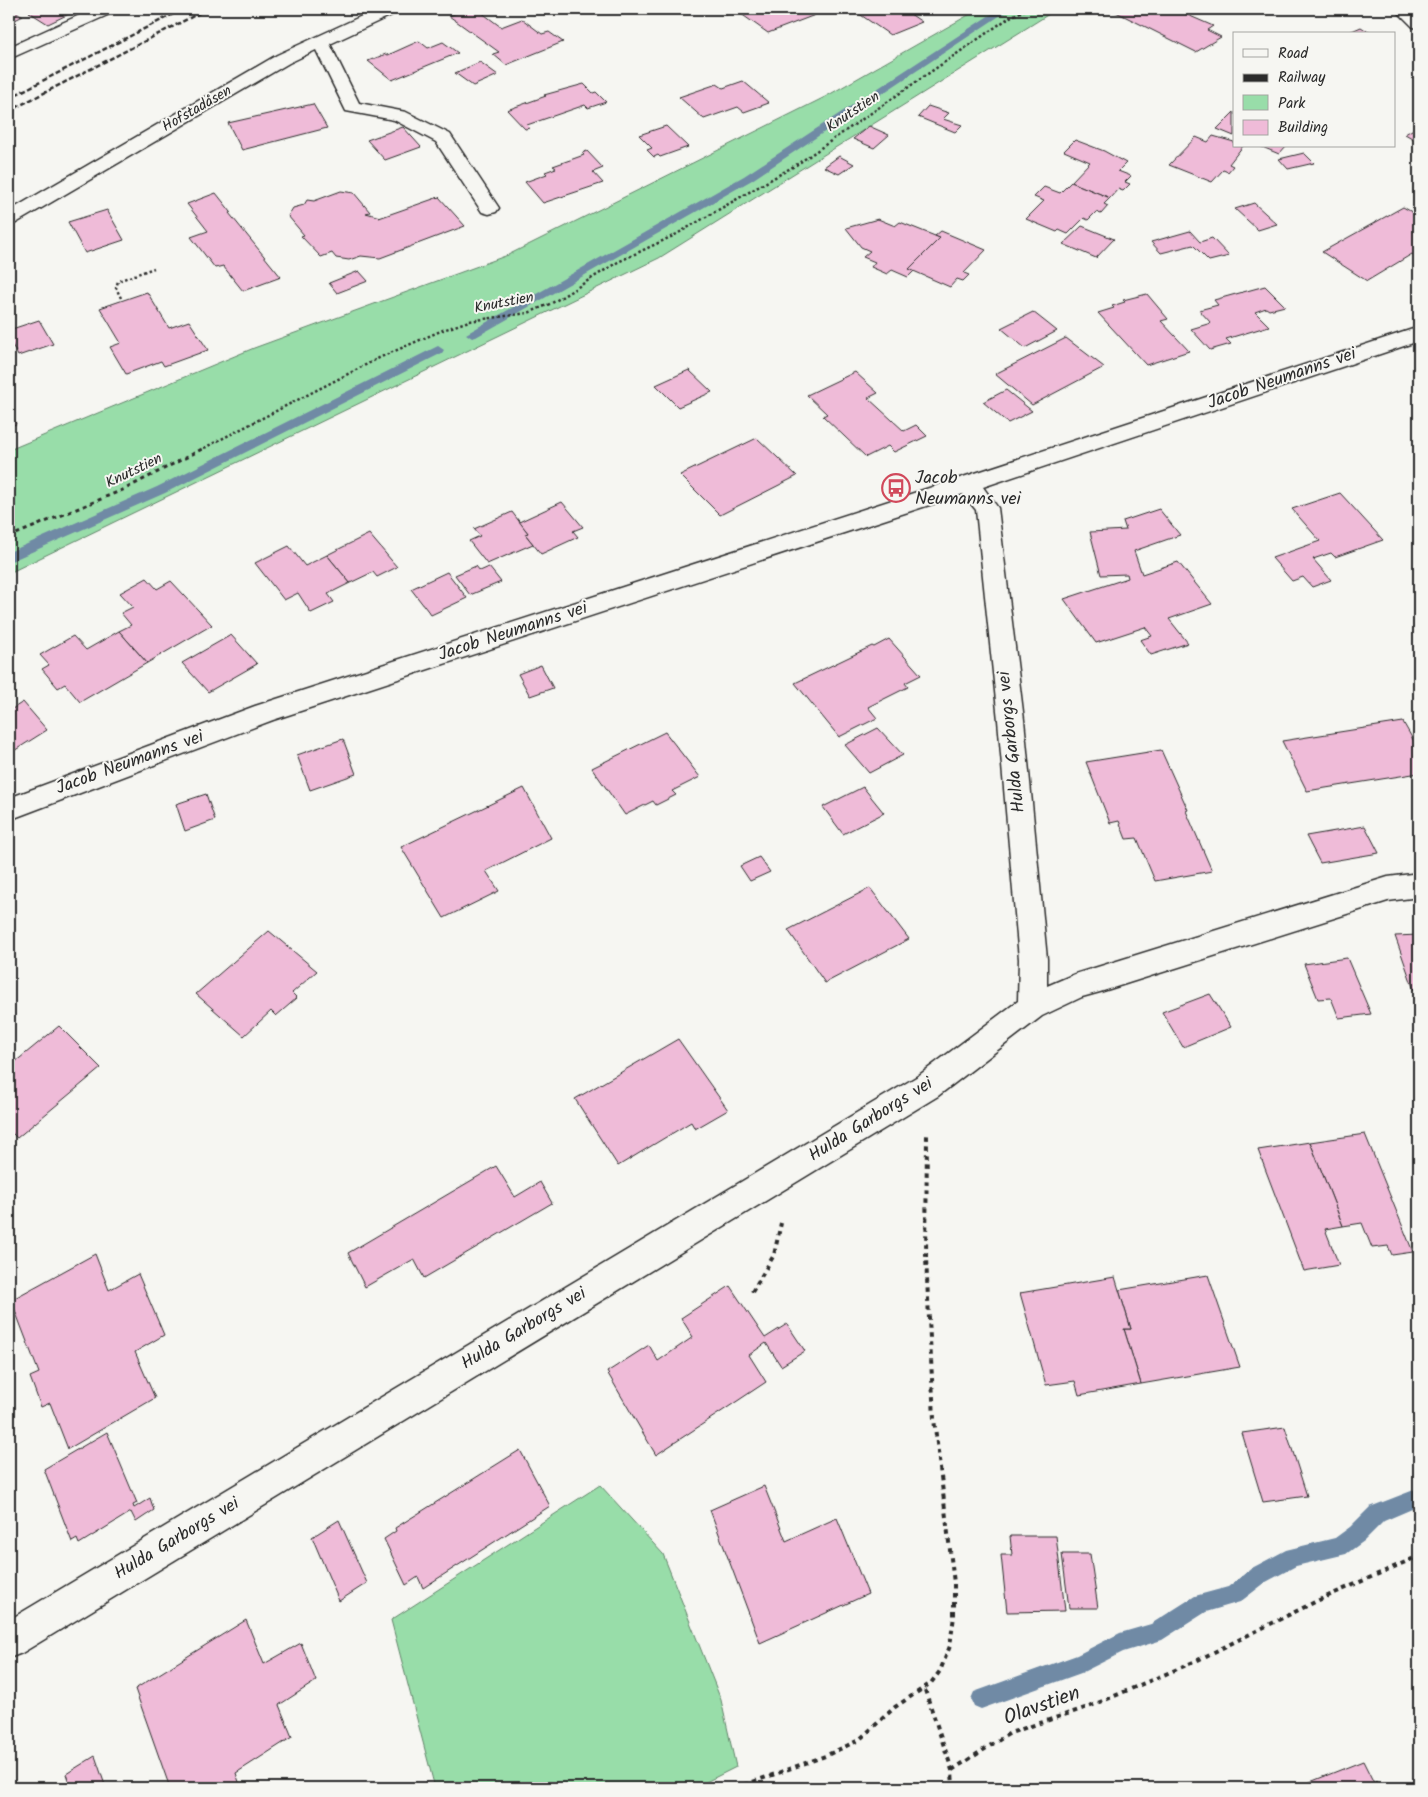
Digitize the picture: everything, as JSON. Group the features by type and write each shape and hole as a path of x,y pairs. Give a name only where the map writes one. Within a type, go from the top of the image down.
{"street":[{"path":"9,54 106,9"},
{"name":"Hofstadåsen","path":"9,219 284,58 390,9"},
{"path":"1407,10 1419,23"},
{"path":"320,41 352,107 399,116 444,138 489,208"},
{"name":"Jacob Neumanns vei","path":"9,809 264,713 968,484 1419,334"},
{"name":"Hulda Garborgs vei","path":"968,484 986,508 1012,729 1032,960 1032,1007"},
{"name":"Hulda Garborgs vei","path":"9,1640 928,1086 1032,1007 1075,987 1100,979 1388,889 1419,885"}],"path":[{"name":"Knutstien","path":"9,537 125,489 381,357 443,330 469,321 528,313 552,303 618,262 675,235 796,165 1010,17 1027,9"},
{"path":"122,298 116,288 118,281 154,268"},
{"path":"736,1788 764,1776 832,1754 856,1742 894,1708 925,1690 940,1671 950,1647 955,1617 953,1568 934,1412 926,1235 928,1086"},
{"path":"752,1292 774,1255 781,1223 784,1198 774,1179"},
{"name":"Olavstien","path":"952,1770 1010,1733 1091,1706 1196,1661 1319,1600 1419,1556"},
{"path":"925,1690 952,1770 952,1788"}],"green space":[{"path":"979,9 1057,9 659,258 9,573 9,450 254,348 508,255 825,97"},
{"path":"600,1485 663,1554 721,1700 736,1767 694,1788 435,1788 391,1620"}],"building":[{"path":"9,9 11,9 23,16 9,23"},
{"path":"35,9 72,9 75,11 48,24 29,12"},
{"path":"467,9 477,9 501,27 522,19 542,34 549,32 563,42 506,65 493,54 499,52 449,16"},
{"path":"717,9 808,9 815,15 768,33 737,11 726,15"},
{"path":"852,9 903,9 922,22 890,35"},
{"path":"1110,9 1174,9 1213,26 1207,30 1221,37 1196,52"},
{"path":"1361,27 1369,32 1350,32"},
{"path":"419,41 428,48 443,42 458,53 392,80 368,61 386,54 388,55"},
{"path":"480,62 498,75 473,86 455,73"},
{"path":"743,81 769,103 744,112 738,107 704,119 679,97 717,84 723,88"},
{"path":"584,84 606,102 588,108 585,105 527,125 530,128 525,129 507,110 546,96 544,95"},
{"path":"313,104 327,128 242,150 228,123"},
{"path":"928,106 949,113 943,119 962,125 955,132 918,117"},
{"path":"1233,113 1233,136 1217,129"},
{"path":"666,126 688,147 660,157 658,155 654,157 647,150 652,148 639,135"},
{"path":"869,126 889,135 874,148 853,139"},
{"path":"1419,126 1419,142 1405,134"},
{"path":"403,127 421,147 385,160 367,140"},
{"path":"1213,136 1233,142 1233,148 1241,148 1229,164 1233,166 1228,172 1223,170 1212,182 1169,165 1196,137 1208,142"},
{"path":"1075,140 1104,151 1126,163 1118,171 1131,176 1125,182 1130,184 1123,191 1118,189 1110,198 1071,182 1090,162 1064,151"},
{"path":"1265,148 1284,148 1279,154"},
{"path":"587,151 603,168 593,172 603,183 543,203 525,182 547,174 545,172 556,168 553,166 584,155 582,153"},
{"path":"1304,153 1314,163 1288,169 1279,159"},
{"path":"839,156 854,164 839,174 824,167"},
{"path":"1071,182 1110,198 1104,204 1108,206 1101,214 1096,212 1088,220 1084,218 1068,234 1059,230 1057,232 1026,219 1044,201 1034,197 1044,187 1060,193"},
{"path":"341,191 354,193 370,212 366,213 379,218 439,197 465,226 380,258 361,256 349,260 336,258 332,253 321,257 301,236 304,235 288,216 293,208 304,205 307,200 314,201"},
{"path":"216,193 231,212 229,213 281,277 243,291 223,266 215,268 191,237 208,231 187,204"},
{"path":"1254,203 1277,224 1258,230 1235,209"},
{"path":"1403,207 1419,216 1419,259 1412,254 1367,281 1322,252"},
{"path":"107,210 124,240 85,253 68,222"},
{"path":"878,219 895,226 900,222 940,238 909,269 914,271 908,277 892,270 887,274 871,267 875,262 863,257 870,251 861,247 846,228"},
{"path":"1082,226 1114,239 1096,258 1063,244"},
{"path":"941,231 986,250 964,273 969,275 963,281 957,279 950,287 909,269 940,238 935,236"},
{"path":"1190,231 1200,242 1212,238 1229,256 1209,261 1193,245 1161,253 1151,242"},
{"path":"359,271 368,281 337,293 329,283"},
{"path":"1265,286 1285,306 1269,310 1266,308 1255,312 1269,326 1226,339 1231,344 1210,350 1191,329 1211,323 1199,310 1218,305 1214,300"},
{"path":"147,292 169,328 189,321 208,350 164,366 161,361 126,374 110,347 121,343 100,308"},
{"path":"1147,294 1168,319 1161,321 1189,351 1146,365 1098,313 1114,308 1112,306 1125,302 1123,300"},
{"path":"1033,312 1057,331 1025,348 1001,328"},
{"path":"39,320 53,344 18,356 9,339 9,330"},
{"path":"1066,338 1104,367 1032,405 995,374"},
{"path":"689,370 712,392 678,407 656,385"},
{"path":"855,372 878,393 868,398 904,431 916,425 927,436 894,452 888,446 866,457 823,416 827,414 807,395"},
{"path":"1006,390 1032,411 1008,423 983,402"},
{"path":"9,409 16,424 9,427"},
{"path":"757,438 797,476 720,515 680,475"},
{"path":"1340,493 1383,540 1335,557 1331,553 1313,559 1331,580 1312,587 1303,577 1292,581 1272,558 1320,541 1292,509"},
{"path":"562,502 583,527 573,531 578,537 541,554 525,534 528,533 519,522"},
{"path":"1159,509 1180,535 1134,551 1142,574 1178,562 1212,604 1169,619 1188,643 1151,655 1140,640 1152,636 1145,627 1096,643 1064,599 1128,578 1127,574 1101,575 1090,532 1126,530 1123,521"},
{"path":"512,512 528,533 525,534 533,544 487,564 469,541 480,536 474,529"},
{"path":"369,534 397,567 377,577 373,572 350,583 327,555"},
{"path":"289,546 305,566 327,555 350,583 328,594 334,602 311,613 298,593 284,600 255,563"},
{"path":"476,566 480,571 489,567 501,582 470,595 455,575"},
{"path":"447,572 467,598 431,615 411,589"},
{"path":"147,578 157,589 171,581 212,625 147,663 119,631 131,625 121,613 133,607 120,593"},
{"path":"119,631 147,663 80,702 65,684 58,688 42,669 49,665 40,655 73,636 86,650"},
{"path":"231,635 257,664 208,692 182,663"},
{"path":"889,639 921,675 905,683 908,687 868,707 877,718 839,737 795,683"},
{"path":"541,665 553,688 530,696 518,674"},
{"path":"23,702 47,730 9,754 9,711"},
{"path":"1403,722 1419,750 1419,773 1307,791 1282,741"},
{"path":"878,728 903,755 869,773 845,745"},
{"path":"665,732 700,777 672,791 676,795 656,805 653,801 625,815 592,768"},
{"path":"343,739 356,774 310,790 297,755"},
{"path":"1161,750 1188,810 1186,811 1212,871 1155,881 1137,838 1126,839 1119,821 1110,823 1086,762"},
{"path":"863,787 884,813 843,834 823,807"},
{"path":"524,788 551,838 486,871 499,891 444,918 401,847"},
{"path":"206,794 215,820 185,831 176,804"},
{"path":"1365,826 1379,853 1320,863 1306,836"},
{"path":"759,857 770,872 750,881 740,866"},
{"path":"870,888 909,939 825,983 788,930"},
{"path":"269,931 317,971 292,993 297,998 276,1016 271,1011 244,1036 196,994"},
{"path":"1419,935 1419,989 1414,990 1395,936"},
{"path":"1347,958 1371,1014 1339,1018 1331,998 1318,999 1304,964"},
{"path":"1210,994 1231,1027 1183,1047 1162,1012"},
{"path":"59,1026 101,1068 17,1138 9,1130 9,1067"},
{"path":"678,1039 728,1110 695,1129 691,1122 618,1166 575,1099"},
{"path":"1365,1134 1413,1252 1392,1255 1388,1246 1372,1248 1362,1223 1343,1226 1310,1142"},
{"path":"1310,1142 1343,1226 1325,1229 1339,1265 1304,1271 1258,1150"},
{"path":"496,1166 515,1197 540,1182 552,1203 424,1278 414,1259 365,1287 348,1253"},
{"path":"95,1254 109,1290 138,1274 164,1335 135,1352 155,1398 68,1449 50,1403 41,1407 30,1377 39,1373 11,1300"},
{"path":"1208,1275 1240,1367 1141,1384 1124,1329 1131,1329 1119,1290"},
{"path":"1115,1277 1131,1329 1124,1329 1141,1384 1079,1395 1075,1381 1046,1385 1020,1293"},
{"path":"730,1286 765,1338 787,1324 805,1351 781,1366 766,1343 749,1355 766,1382 656,1455 607,1372 649,1345 658,1361 693,1337 681,1318"},
{"path":"1285,1427 1307,1496 1263,1502 1242,1433"},
{"path":"107,1432 137,1503 133,1505 134,1508 150,1498 154,1510 136,1522 131,1512 79,1544 77,1539 72,1542 44,1469"},
{"path":"520,1450 550,1506 423,1588 418,1577 406,1585 384,1539 396,1531 395,1528"},
{"path":"764,1486 786,1541 837,1518 868,1594 760,1643 710,1510"},
{"path":"339,1520 367,1583 339,1601 312,1537"},
{"path":"1010,1536 1056,1536 1065,1611 1007,1612 1001,1555 1012,1555"},
{"path":"1062,1554 1090,1554 1098,1608 1069,1608"},
{"path":"246,1620 264,1664 301,1643 316,1681 279,1705 292,1737 236,1773 240,1785 235,1788 170,1788 135,1689"},
{"path":"95,1756 106,1788 71,1788 66,1774"},
{"path":"1363,1761 1374,1783 1376,1781 1380,1788 1301,1788 1300,1786"}],"waterway":[{"path":"472,334 748,178 1005,9"},
{"path":"9,557 161,490 438,350"},
{"path":"981,1699 1081,1663 1120,1643 1155,1633 1202,1603 1233,1595 1259,1575 1293,1557 1339,1547 1357,1534 1377,1514 1419,1497"}],"railway":[{"path":"9,98 183,9"},
{"path":"9,111 207,9"}],"place":[{"name":"Jacob Neumanns vei","path":"896,488"}]}
